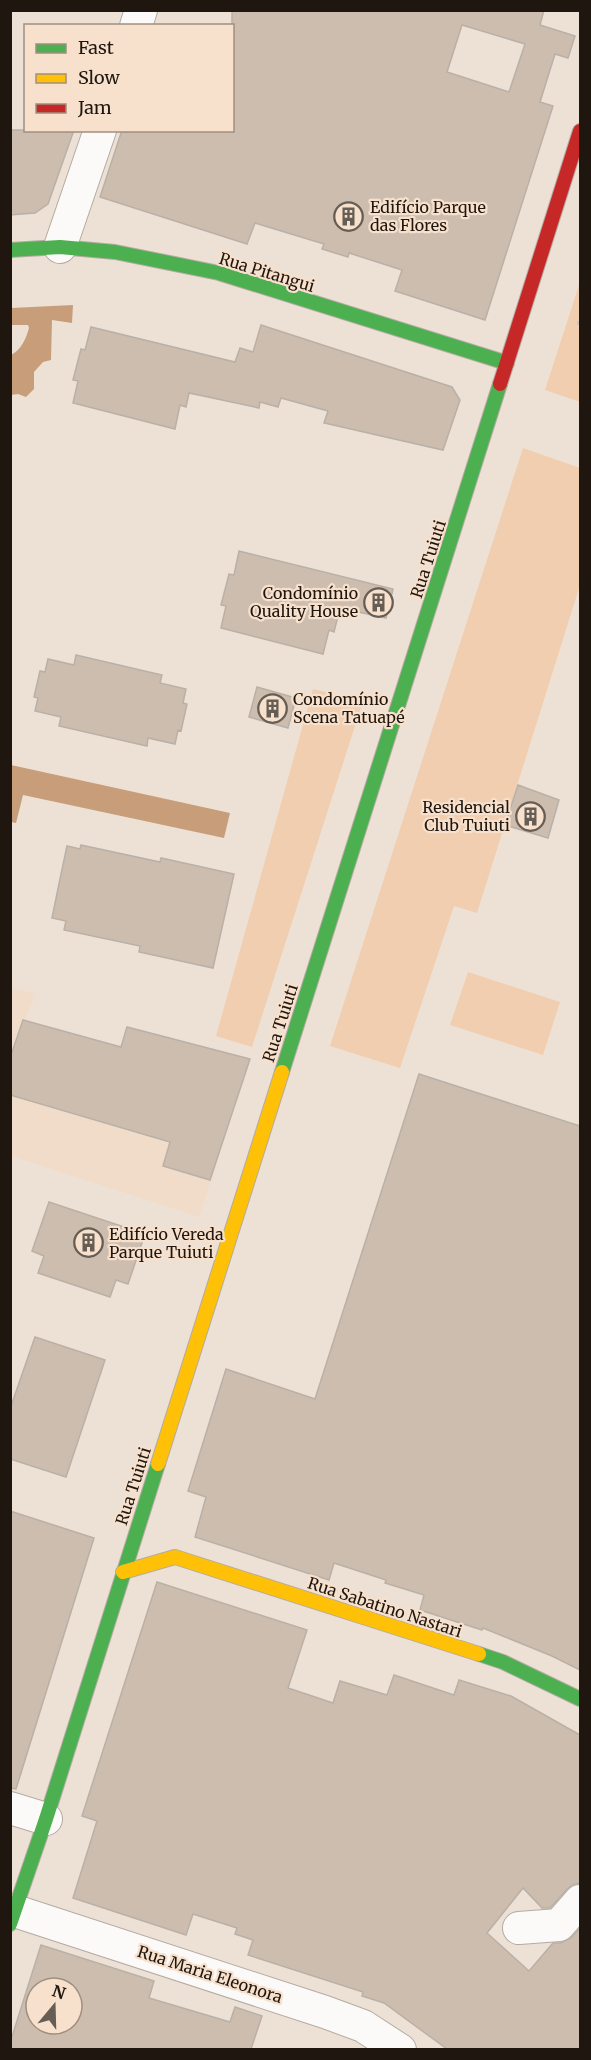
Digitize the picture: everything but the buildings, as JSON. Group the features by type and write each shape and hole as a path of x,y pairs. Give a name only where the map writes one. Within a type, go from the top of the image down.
{"street":[{"name":"Rua Tuiuti","path":"13,1917 580,131"},
{"path":"60,247 99,132"},
{"name":"Rua Pitangui","path":"10,250 60,247 115,252 219,273 507,363"},
{"path":"145,1503 155,1521"},
{"name":"Rua Sabatino Nastari","path":"123,1572 172,1553 503,1662 580,1699"},
{"path":"10,1808 46,1819"},
{"path":"519,1928 559,1925 580,1901"},
{"name":"Rua Maria Eleonora","path":"13,1917 325,2012 363,2026 400,2049"}],"shaded area":[{"path":"580,282 580,402 545,390"},
{"path":"73,305 72,323 52,320 51,360 43,362 34,372 34,389 26,397 18,394 11,395 11,355 23,344 29,328 28,325 11,325 11,308"},
{"path":"523,448 580,468 580,585 477,913 454,906 400,1068 330,1046"},
{"path":"313,689 363,701 252,1047 216,1036"},
{"path":"11,765 230,813 224,838 23,795 16,823 11,822"},
{"path":"468,972 560,1002 543,1055 450,1025"},
{"path":"11,988 35,993 11,1061"},
{"path":"10,1095 219,1156 199,1217 11,1156"}],"traffic: fast":[{"path":"10,250 60,247 115,252 219,273 507,363"},
{"path":"282,1072 500,384"},
{"path":"10,1924 46,1819 158,1464"},
{"path":"479,1654 503,1662 580,1699"}],"traffic: slow":[{"path":"158,1464 282,1072"},
{"path":"123,1572 175,1557 479,1654"}],"traffic: jam":[{"path":"500,384 580,131"}],"place":[{"name":"Edifício Parque das Flores","path":"349,216"},
{"name":"Condomínio Quality House","path":"379,602"},
{"name":"Condomínio Scena Tatuapé","path":"272,708"},
{"name":"Residencial Club Tuiuti","path":"531,816"},
{"name":"Edifício Vereda Parque Tuiuti","path":"88,1243"}]}
